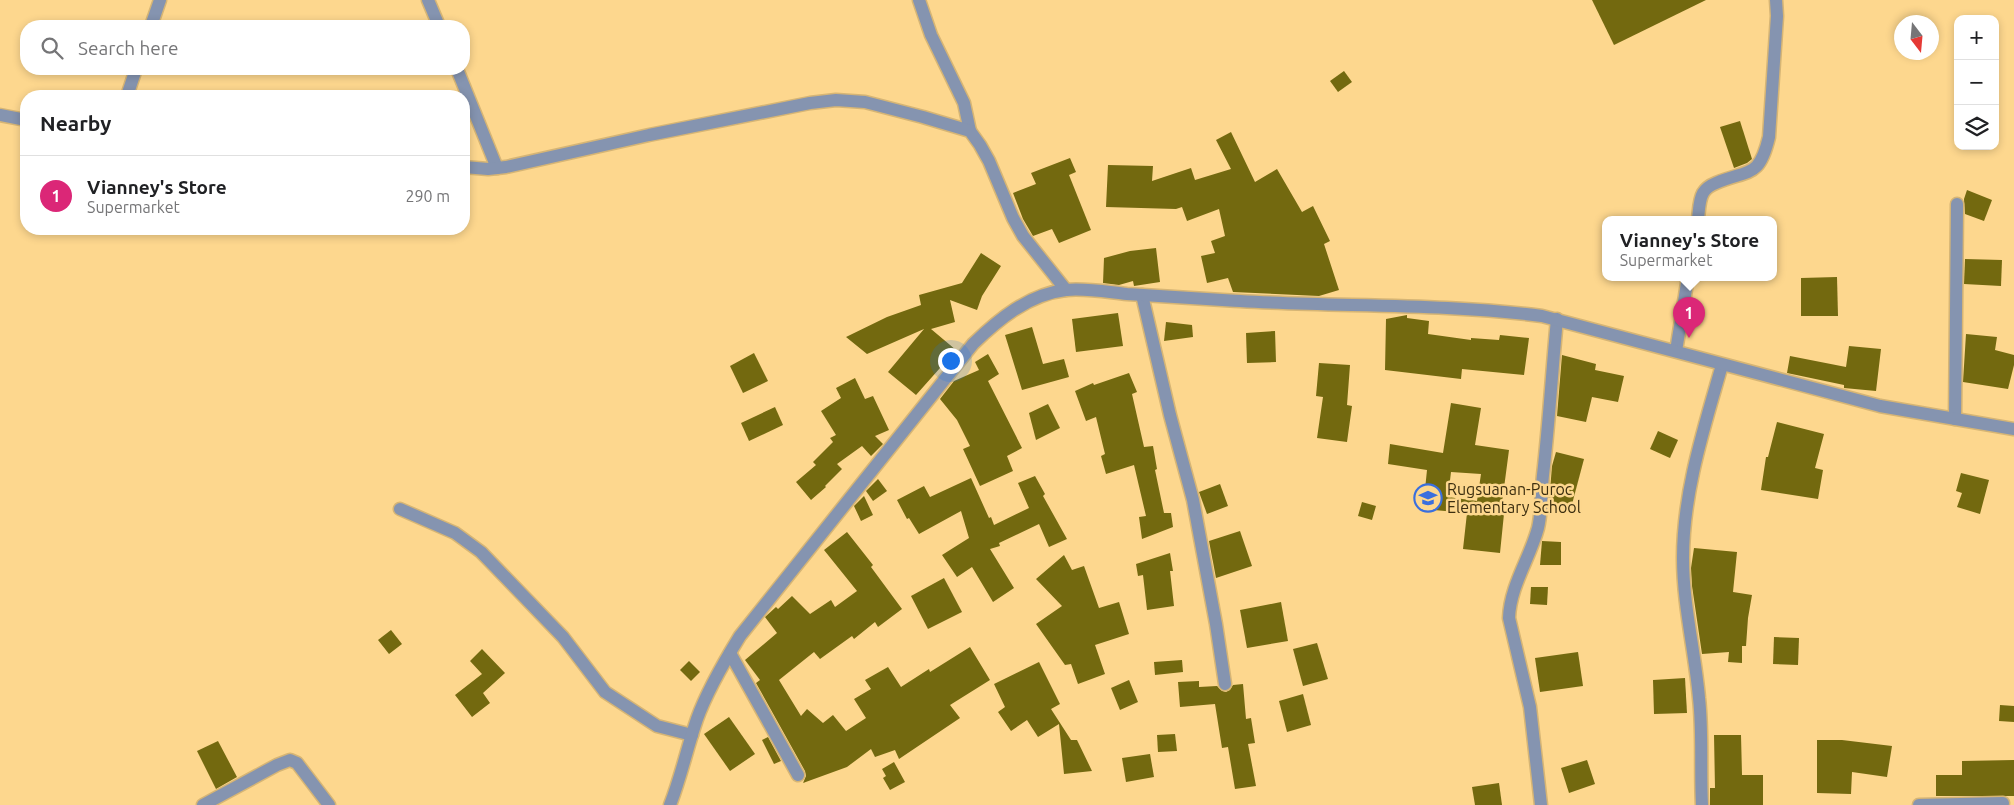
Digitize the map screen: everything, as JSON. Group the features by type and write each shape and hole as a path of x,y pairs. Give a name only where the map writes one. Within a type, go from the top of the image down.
{"street":[{"path":"153,20 160,0"},
{"path":"428,0 436,20"},
{"path":"919,0 931,35 964,103 970,131 989,161 1012,218 1023,236 1066,290"},
{"path":"1698,216 1701,200 1708,188 1724,180 1750,172 1757,168 1762,160 1769,137 1777,16 1776,0"},
{"path":"129,90 134,75"},
{"path":"459,75 466,90"},
{"path":"470,100 498,168"},
{"path":"470,168 498,168 810,103 836,100 865,102 970,131"},
{"path":"0,115 20,119"},
{"path":"1955,419 1957,204"},
{"path":"1676,351 1687,281"},
{"path":"670,805 698,717 730,652 740,636 973,344 995,322 1020,306 1043,296 1066,290 1288,304 1496,310 1557,319 1722,365 1880,406 2014,429"},
{"path":"1142,295 1170,415 1195,509 1225,684"},
{"path":"1541,805 1530,707 1509,618 1509,605 1538,527 1547,445 1557,319"},
{"path":"1702,805 1702,741 1699,699 1687,609 1683,559 1686,506 1702,434 1722,365"},
{"path":"400,509 455,533 481,552 557,631 585,664 605,692 657,726 692,735"},
{"path":"730,652 798,775"},
{"path":"203,805 277,765 290,760 297,763 329,805"},
{"path":"1919,805 2002,802"}],"building":[{"path":"1592,0 1706,0 1614,45"},
{"path":"1344,71 1352,82 1338,92 1330,81"},
{"path":"1740,121 1752,159 1734,168 1720,127"},
{"path":"1231,132 1255,182 1277,169 1302,212 1313,206 1330,241 1324,244 1339,290 1319,296 1233,292 1228,278 1207,283 1201,256 1215,253 1211,241 1225,236 1219,209 1187,221 1182,207 1176,209 1106,207 1108,165 1153,166 1152,181 1191,168 1195,180 1231,169 1216,140"},
{"path":"1070,158 1076,172 1069,175 1091,230 1059,243 1052,229 1033,236 1023,219 1013,193 1036,184 1031,173"},
{"path":"1967,190 1992,200 1984,221 1965,214 1964,199"},
{"path":"1156,248 1160,282 1134,286 1133,281 1119,285 1103,283 1104,258 1130,251"},
{"path":"981,253 1001,266 982,296 977,310 950,300 955,322 931,329 956,350 916,395 888,372 924,329 867,354 846,337 887,317 921,305 919,295 962,283"},
{"path":"1965,259 2002,260 2001,286 1964,284"},
{"path":"1837,277 1838,316 1801,316 1801,278"},
{"path":"1118,313 1123,346 1076,352 1072,319"},
{"path":"1407,315 1407,318 1429,321 1428,334 1471,340 1471,338 1499,340 1500,335 1529,338 1524,375 1462,369 1461,379 1385,370 1386,319"},
{"path":"1166,322 1192,325 1193,337 1164,341"},
{"path":"1032,327 1043,364 1064,359 1069,377 1022,390 1005,335"},
{"path":"1275,331 1276,362 1247,363 1246,333"},
{"path":"1966,334 1997,337 1995,350 2014,355 2014,365 2008,389 1963,382"},
{"path":"1849,346 1881,349 1876,391 1844,388 1844,385 1787,373 1790,356 1846,367"},
{"path":"754,353 768,381 743,393 730,366"},
{"path":"988,354 999,374 988,381 1022,448 1007,456 1013,471 980,486 963,449 970,446 957,420 940,399 954,381 979,370 975,362"},
{"path":"1562,355 1596,364 1595,370 1624,376 1618,402 1592,397 1586,422 1557,416"},
{"path":"1319,363 1350,365 1347,405 1352,406 1347,442 1317,438 1323,397 1316,396"},
{"path":"1129,373 1137,392 1132,394 1144,447 1153,446 1157,469 1155,470 1164,513 1171,513 1173,527 1142,539 1139,517 1146,516 1134,465 1106,474 1101,456 1105,454 1096,417 1086,421 1075,391 1093,383 1094,385"},
{"path":"855,378 865,399 873,396 889,430 875,436 883,444 871,456 862,446 837,464 842,469 811,500 796,482 816,465 813,462 833,442 830,438 836,435 821,411 841,398 836,388"},
{"path":"1451,403 1481,408 1475,445 1509,450 1502,503 1505,504 1500,553 1463,549 1467,513 1423,509 1427,470 1388,464 1390,444 1443,453","holes":["1451,472 1481,474 1477,501 1448,497"]},
{"path":"1048,404 1060,428 1036,440 1029,413"},
{"path":"775,407 783,425 749,441 741,423"},
{"path":"1777,422 1824,434 1815,468 1823,470 1818,499 1761,490 1766,457 1768,457"},
{"path":"1658,431 1678,440 1670,458 1650,449"},
{"path":"1556,452 1584,459 1571,508 1549,503 1552,466"},
{"path":"1961,473 1989,480 1980,514 1957,507 1962,493 1956,491"},
{"path":"1035,476 1045,494 1043,496 1067,539 1049,547 1039,524 999,543 1000,546 990,549 1014,588 993,602 972,567 957,577 942,555 969,538 961,511 919,534 909,518 907,519 897,500 924,486 930,497 971,478 994,525 1029,508 1018,483"},
{"path":"878,479 887,491 873,501 866,491"},
{"path":"1220,484 1228,506 1207,514 1199,492"},
{"path":"864,496 873,515 861,521 854,506"},
{"path":"1362,502 1376,506 1372,520 1358,516"},
{"path":"1240,531 1252,566 1216,578 1209,541"},
{"path":"847,532 873,565 871,567 902,609 878,627 875,622 854,639 852,636 820,659 814,652 779,680 801,716 807,709 823,723 833,715 846,731 866,718 854,699 871,689 865,680 888,667 901,687 929,669 930,672 970,647 990,680 950,705 960,718 899,759 895,750 875,757 871,749 847,767 803,783 806,776 805,771 756,683 760,680 745,660 777,633 765,617 776,607 778,609 792,596 810,614 831,600 835,607 857,591 824,550"},
{"path":"1542,541 1561,542 1561,565 1540,565"},
{"path":"1694,548 1737,552 1733,592 1752,595 1746,646 1742,646 1742,663 1728,662 1729,652 1702,654 1692,586 1691,568"},
{"path":"1170,553 1173,571 1170,571 1174,606 1147,610 1143,575 1138,576 1136,564"},
{"path":"1064,555 1072,570 1084,566 1099,608 1119,602 1129,634 1095,645 1105,674 1078,684 1071,664 1065,665 1036,624 1062,606 1036,579"},
{"path":"944,578 962,612 928,629 911,596"},
{"path":"1531,587 1548,587 1547,605 1530,604"},
{"path":"1281,602 1288,641 1247,648 1240,610"},
{"path":"391,630 402,644 389,654 378,640"},
{"path":"1774,637 1799,638 1798,665 1773,664"},
{"path":"1317,643 1328,679 1303,686 1293,649"},
{"path":"482,649 505,673 483,693 490,703 472,717 455,695 482,674 470,661"},
{"path":"1578,652 1583,686 1540,692 1535,658"},
{"path":"1182,660 1183,672 1155,675 1154,662"},
{"path":"689,661 700,672 691,681 680,670"},
{"path":"1039,662 1060,704 1051,709 1071,740 1077,740 1092,771 1064,774 1059,724 1038,737 1027,720 1011,731 998,712 1005,707 994,684"},
{"path":"1685,678 1687,713 1654,714 1653,680"},
{"path":"1129,680 1138,702 1120,710 1111,688"},
{"path":"1199,681 1199,687 1217,686 1226,692 1233,685 1243,684 1246,719 1251,718 1255,743 1248,744 1256,786 1235,789 1228,747 1222,748 1215,704 1180,707 1178,682"},
{"path":"1303,694 1311,725 1287,732 1279,701"},
{"path":"2000,705 2014,706 2014,722 1999,721"},
{"path":"729,717 755,754 730,771 704,734"},
{"path":"1175,734 1177,751 1158,752 1157,735"},
{"path":"1714,735 1741,735 1742,775 1763,775 1763,805 1710,805 1710,788 1715,788"},
{"path":"768,737 781,761 774,764 762,740"},
{"path":"1817,740 1842,740 1892,746 1887,777 1852,772 1851,794 1817,793"},
{"path":"218,741 237,777 216,789 197,751"},
{"path":"1150,754 1154,777 1126,782 1122,758"},
{"path":"1587,760 1595,784 1569,793 1561,768"},
{"path":"2014,760 2014,796 1936,796 1936,775 1962,775 1962,761"},
{"path":"894,762 905,782 890,790 883,778 886,776 882,769"},
{"path":"1499,783 1502,805 1475,805 1472,787"}],"place":[{"name":"Vianney's Store","path":"1689,338"},
{"name":"Rugsuanan-Puroc Elementary School","path":"1428,498"}]}
